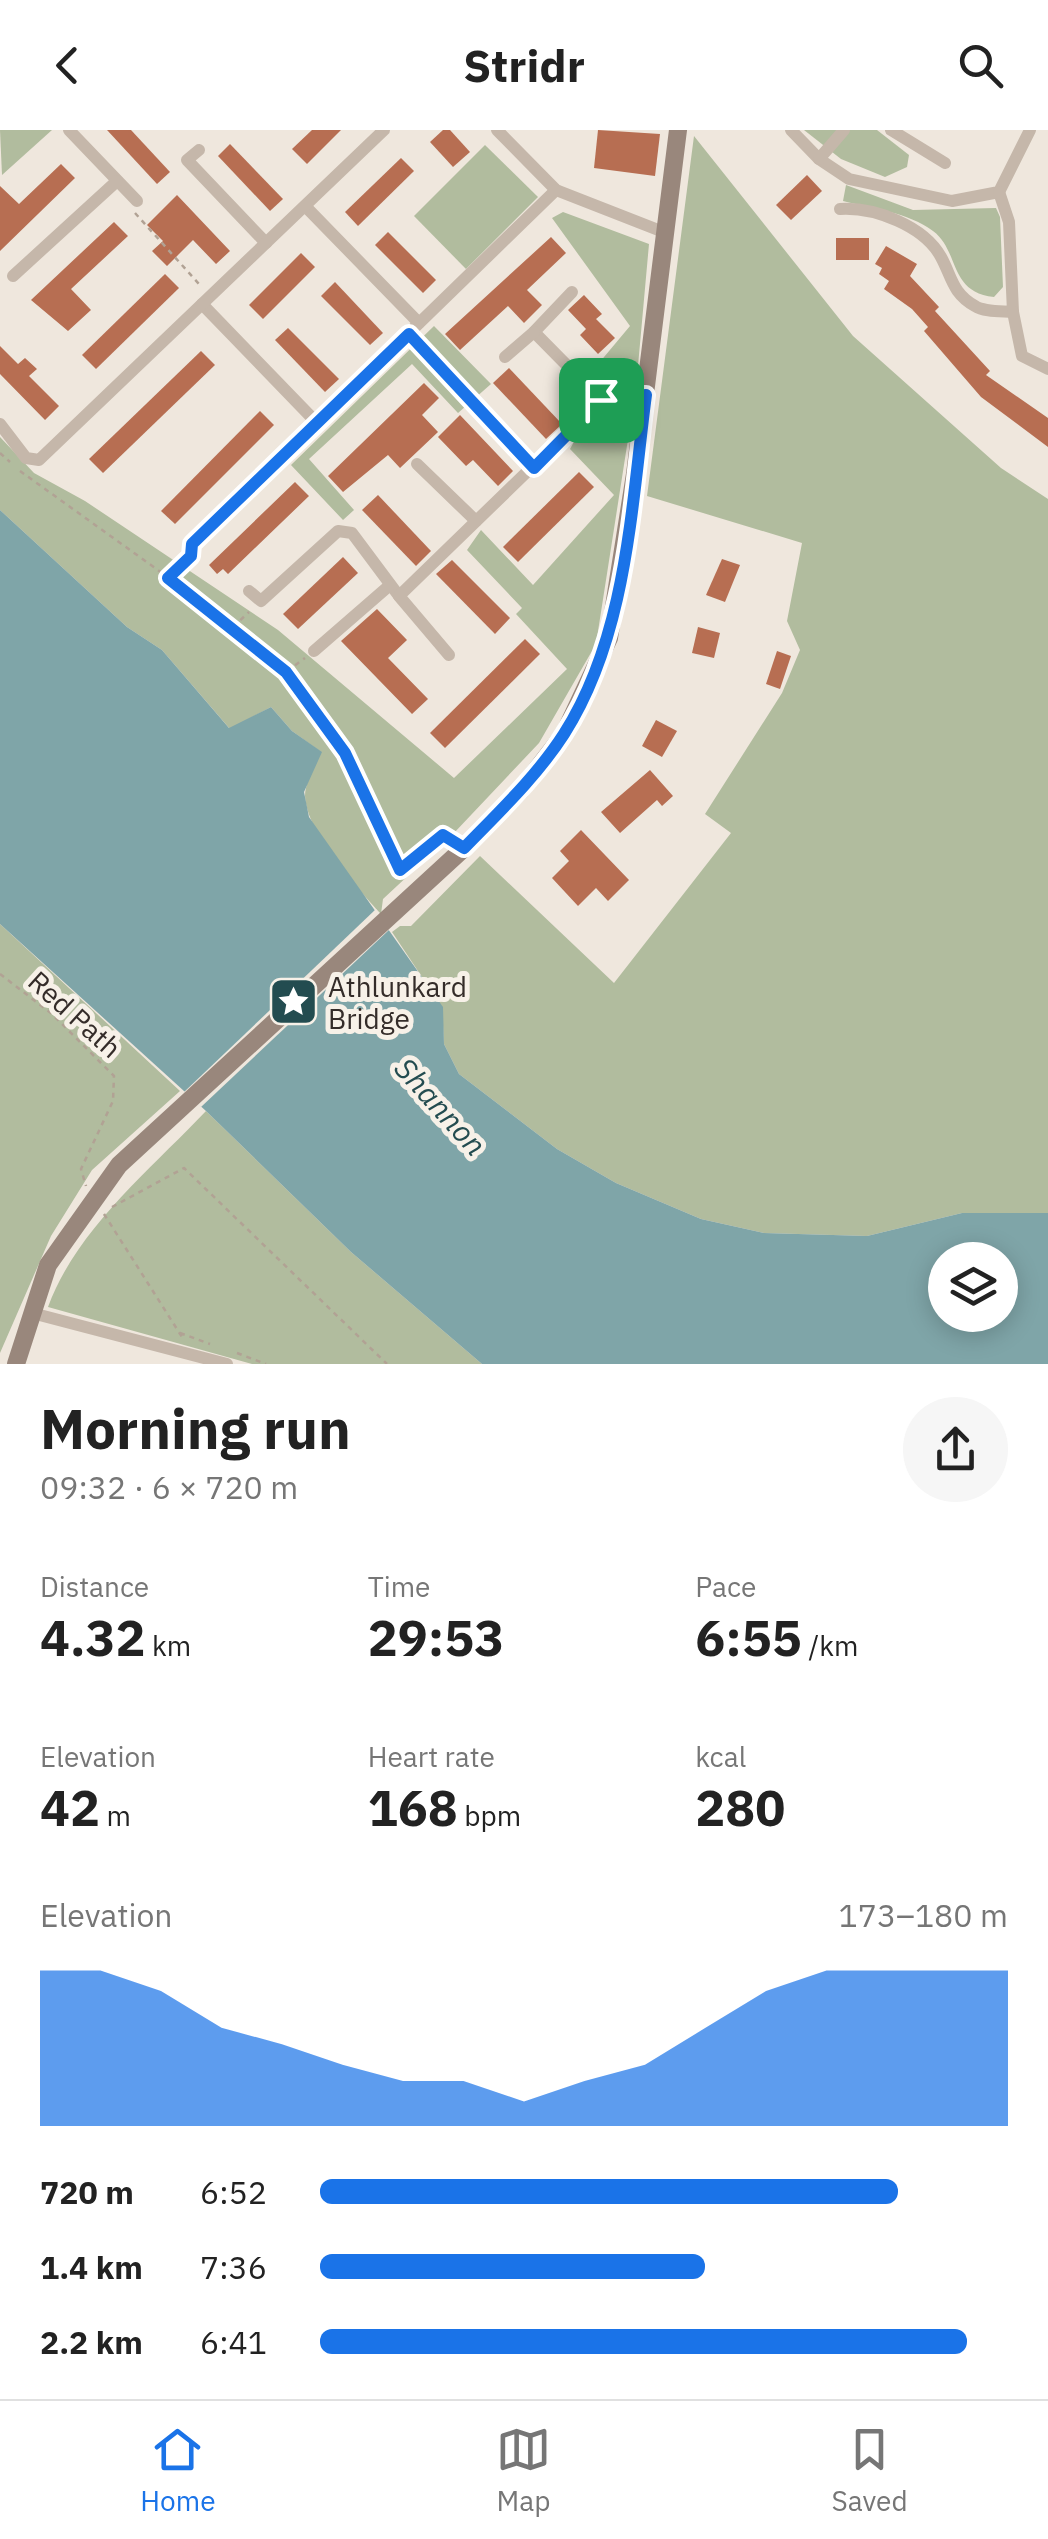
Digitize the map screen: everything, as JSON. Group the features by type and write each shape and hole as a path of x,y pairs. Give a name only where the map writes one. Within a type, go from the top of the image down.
{"main road":[{"path":"16,1364 48,1265 119,1165 464,848 520,791 564,734 609,638 646,395 678,130"}],"street":[{"path":"68,130 137,201"},
{"path":"0,424 26,458 39,460 384,130"},
{"path":"497,130 556,190 666,232"},
{"path":"791,130 819,159 848,179 952,202 999,192"},
{"path":"819,159 844,130"},
{"path":"891,130 945,163"},
{"path":"1030,130 999,192 1009,222 1013,312 1022,356 1048,369"},
{"path":"199,150 188,160 266,243"},
{"path":"13,276 117,180"},
{"path":"192,544 556,190"},
{"path":"305,206 414,328"},
{"path":"840,209 882,216 922,234 939,252 951,286 977,308 1013,312"},
{"path":"505,358 572,292"},
{"path":"206,300 316,423"},
{"path":"534,332 601,400"},
{"path":"314,650 476,521 601,400 646,395"},
{"path":"417,464 476,521"},
{"path":"260,601 338,531 352,533 449,656"},
{"path":"32,1313 222,1363"}],"path":[{"path":"137,201 135,216 206,300"},
{"path":"414,328 534,468"},
{"path":"0,453 34,484 168,578 286,672 345,753 400,870 443,835 464,848"},
{"path":"168,578 191,556 192,544"},
{"path":"232,628 260,601"},
{"path":"286,672 314,650"},
{"name":"Red Path","path":"0,974 52,1014 114,1076 116,1088 100,1136 81,1169"},
{"path":"193,1356 104,1215 105,1210 184,1168 388,1364"}],"green space":[{"path":"0,130 52,130 2,175"},
{"path":"804,130 877,130 909,155 907,167 885,177 841,159"},
{"path":"694,136 853,336 1001,468 1048,499 1048,1213 962,1213 867,1236 764,1233 701,1219 616,1183 557,1149 459,1074 444,1044 442,1007 392,932 400,926 411,926 480,856 614,983 731,833 705,814 782,693 800,650 787,621 802,543 647,496"},
{"path":"485,145 538,197 466,269 414,216"},
{"path":"846,185 913,210 996,208 1000,217 1003,287 994,297 979,294 962,279 933,231 901,215 843,201"},
{"path":"563,212 649,244 636,388 596,644 539,743 454,833 383,899 381,914 334,859 308,811 305,791 321,752 292,731 271,707 230,729 162,650 127,627 0,510 0,437 34,473 85,501 278,630 454,778 567,669 516,614 522,608 467,550 481,530 533,585 614,495 570,449 599,396 593,387 606,372 599,363 630,326 552,218"},
{"path":"434,326 491,384 458,413 412,364 309,459 354,510 343,520 291,465"},
{"path":"0,924 180,1091 92,1170 51,1236 0,1353"},
{"path":"206,1111 351,1252 482,1364 252,1364 48,1307 77,1252 116,1202"}],"water":[{"name":"Shannon","path":"0,510 127,627 162,650 229,728 271,707 292,731 322,752 304,792 309,817 443,1007 444,1044 459,1074 557,1149 616,1183 701,1219 764,1233 867,1236 962,1213 1048,1213 1048,1364 482,1364 351,1252 206,1111 0,924"}],"pier":[{"name":"Athlunkard Bridge","path":"376,909 390,929 201,1107 183,1093"}],"building":[{"path":"107,130 131,130 170,172 157,184"},
{"path":"312,130 341,130 307,164 292,149"},
{"path":"443,130 450,130 470,152 453,167 430,142"},
{"path":"598,130 660,134 655,176 594,168"},
{"path":"230,144 283,199 270,211 218,156"},
{"path":"401,158 414,171 358,226 345,212"},
{"path":"61,164 75,178 0,251 0,186 19,204"},
{"path":"807,175 822,191 791,220 776,205"},
{"path":"177,195 230,251 216,264 193,240 167,266 152,251 163,241 147,225"},
{"path":"114,222 128,236 71,289 91,310 68,331 31,300"},
{"path":"388,232 436,280 423,293 375,245"},
{"path":"551,237 566,253 527,290 542,305 524,323 508,306 460,350 445,334"},
{"path":"836,238 869,238 869,260 836,260"},
{"path":"886,246 917,264 910,276 939,307 935,311 990,371 986,375 1048,418 1048,447 981,397 924,331 928,327 912,309 884,289 889,281 879,274 882,268 875,264"},
{"path":"301,253 315,267 263,319 249,305"},
{"path":"165,274 179,288 96,369 82,355"},
{"path":"335,282 383,333 370,345 321,296"},
{"path":"584,295 602,314 596,319 615,338 598,354 580,335 586,329 568,310"},
{"path":"288,328 339,379 325,392 275,340"},
{"path":"0,346 18,364 25,358 37,369 29,376 59,406 45,420 0,374"},
{"path":"201,351 215,365 103,473 89,459"},
{"path":"509,368 562,424 546,439 493,383"},
{"path":"424,383 439,398 422,415 438,432 400,468 388,455 343,492 328,476"},
{"path":"260,411 274,425 175,524 161,511"},
{"path":"460,415 513,471 498,486 473,460 466,466 438,437"},
{"path":"579,472 594,487 518,562 503,547"},
{"path":"295,482 309,496 228,574 223,569 217,574 209,565"},
{"path":"378,495 431,551 416,566 362,510"},
{"path":"343,557 358,573 298,629 283,614"},
{"path":"722,559 740,565 725,602 706,595"},
{"path":"452,560 510,618 495,634 436,574"},
{"path":"377,609 407,640 388,658 428,699 412,714 341,641"},
{"path":"698,627 720,633 714,658 692,653"},
{"path":"525,639 540,654 445,748 430,733"},
{"path":"777,651 791,656 780,689 766,684"},
{"path":"656,720 677,731 662,757 642,746"},
{"path":"650,770 673,796 662,806 657,800 620,833 601,812"},
{"path":"581,830 629,880 608,901 596,888 578,906 552,878 569,861 560,851"}],"place":[{"name":"Athlunkard Bridge","path":"293,1002"}],"route":[{"path":"409,334 534,468 601,400 646,395 609,638 593,678 564,734 520,791 464,848 443,835 400,870 345,753 286,672 168,578 191,556 192,544 409,334"}]}
